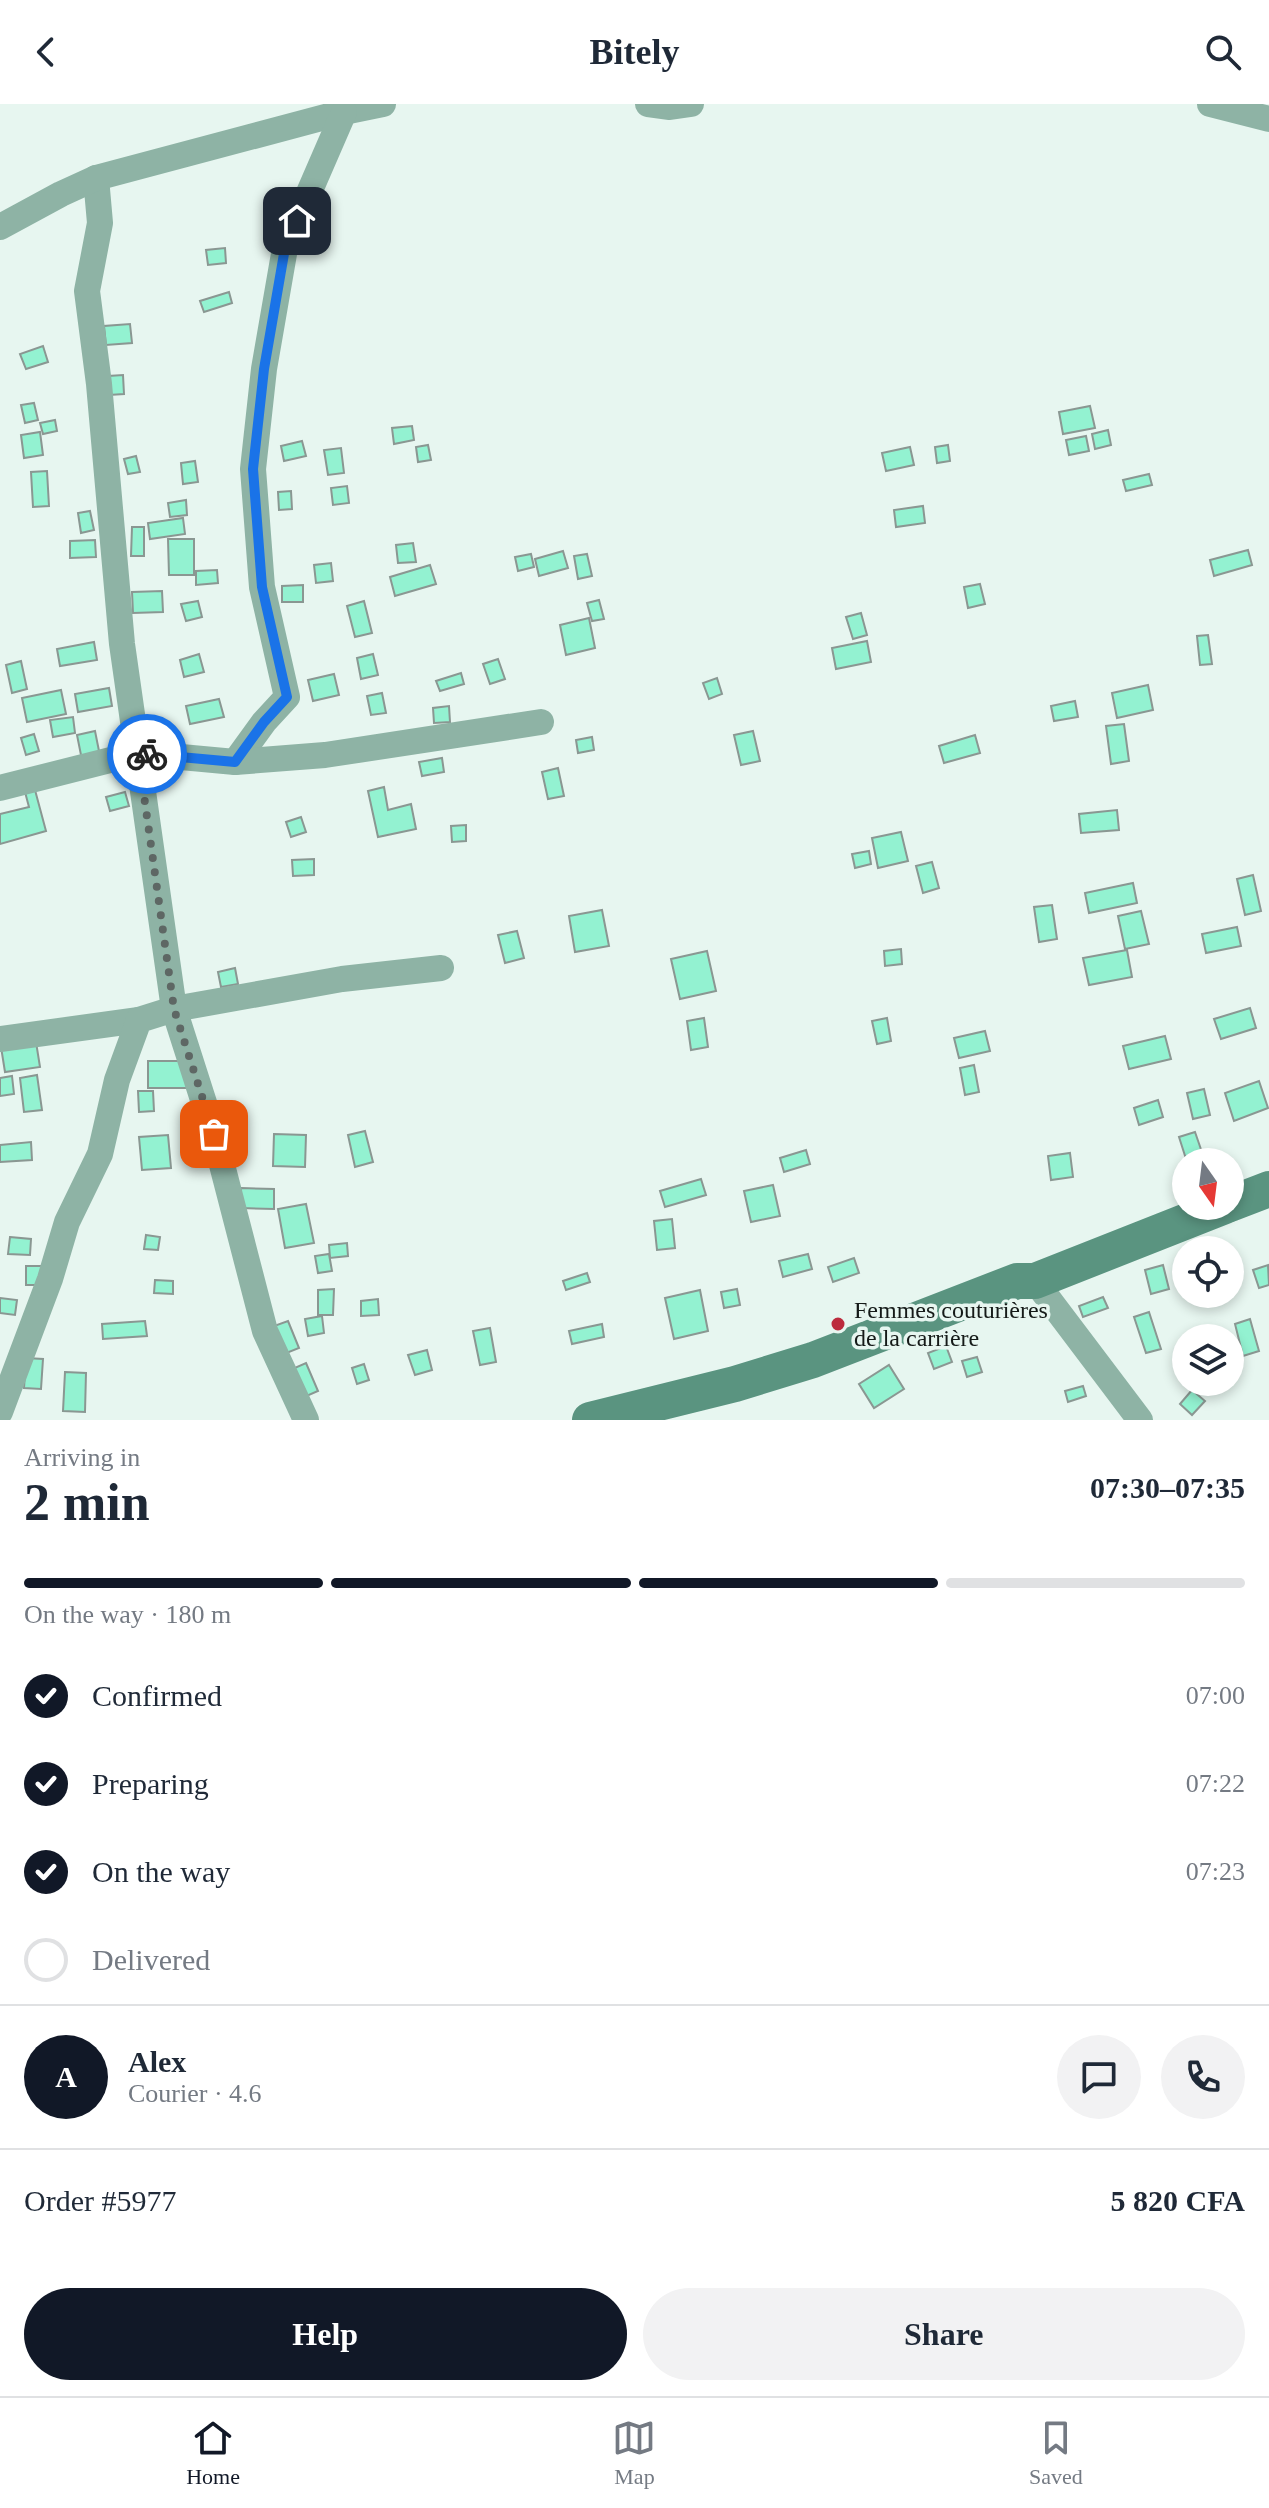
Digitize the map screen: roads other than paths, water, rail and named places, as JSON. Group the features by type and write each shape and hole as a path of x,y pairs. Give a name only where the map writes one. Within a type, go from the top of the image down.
{"street":[{"path":"0,227 96,178 383,104"},
{"path":"648,104 670,107 691,104"},
{"path":"1210,104 1269,119"},
{"path":"235,762 287,697 262,587 253,469 264,369 285,248 344,112"},
{"path":"96,178 100,223 87,291 99,384 122,644 174,1009 214,1134 265,1331 306,1420"},
{"path":"0,788 138,753 235,762 325,755 541,722"},
{"path":"0,1039 139,1020 174,1009 342,979 441,968"},
{"path":"0,1412 50,1279 67,1222 100,1154 117,1080 139,1020"},
{"path":"1244,1199 1269,1189"},
{"path":"590,1420 800,1365 1017,1281 1035,1281 1190,1220"},
{"path":"1035,1281 1140,1420"}],"place":[{"name":"Femmes couturières de la carrière","path":"838,1324"}]}
